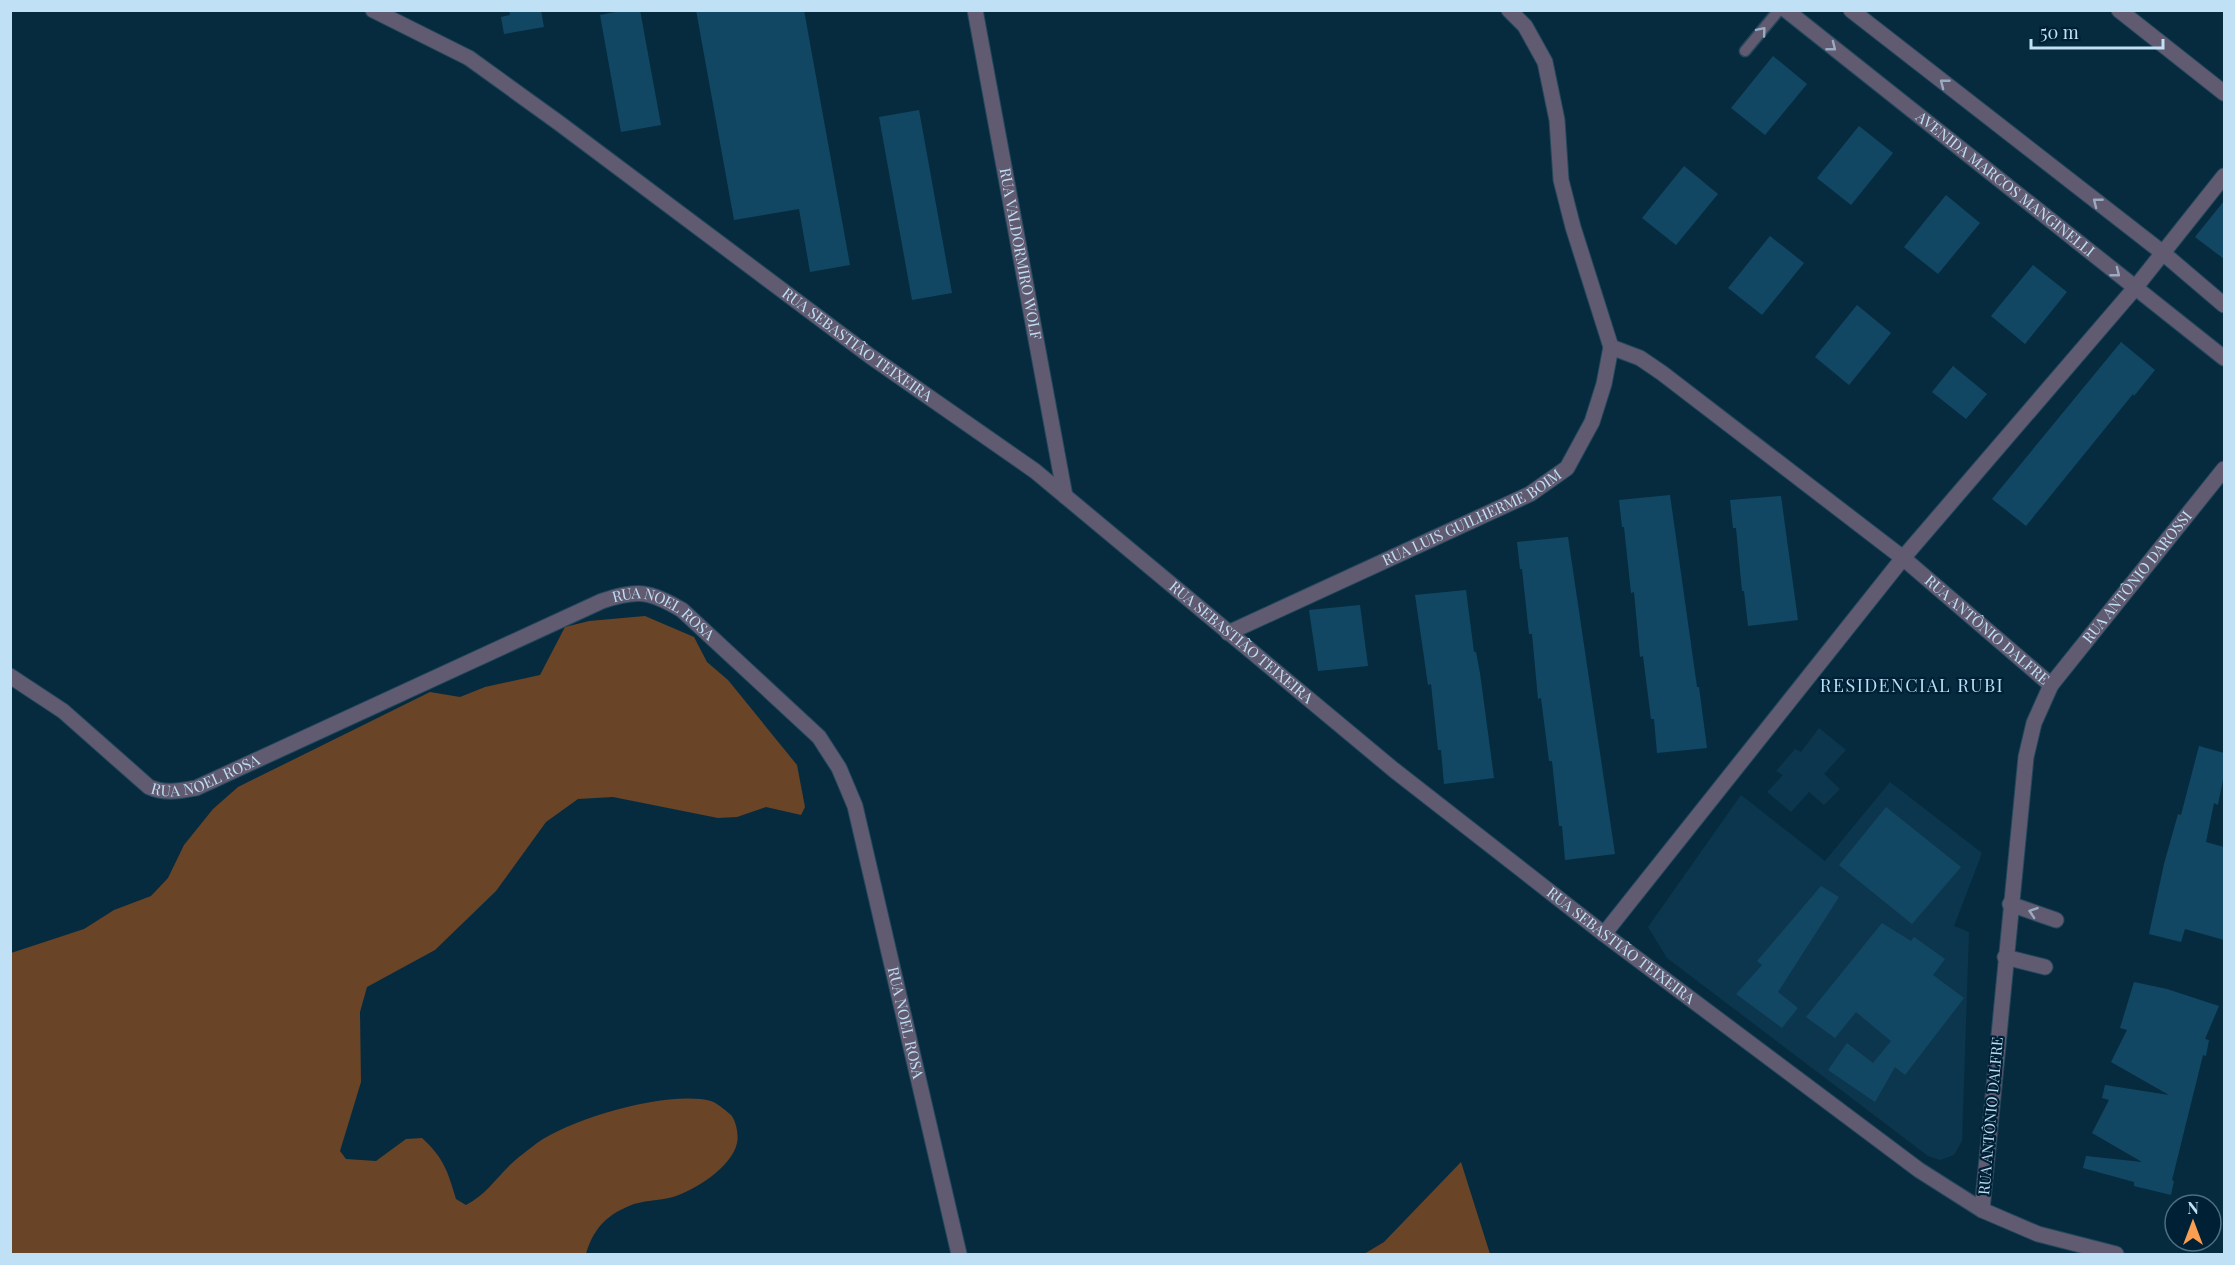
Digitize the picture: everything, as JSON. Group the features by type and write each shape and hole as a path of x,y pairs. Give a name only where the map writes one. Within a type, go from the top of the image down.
{"street":[{"name":"RUA SEBASTIÃO TEIXEIRA","path":"373,10 469,58 870,356 1035,471 1394,770 1605,934 1919,1170 1982,1210 2038,1234 2116,1254"},
{"name":"RUA VALDORMIRO WOLF","path":"975,10 1065,496"},
{"name":"RUA LUIS GUILHERME BOIM","path":"1228,633 1530,494 1567,468 1592,422 1604,384 1611,347 1573,227 1561,180 1557,120 1545,62 1525,26 1509,10"},
{"name":"AVENIDA MARCOS MANGINELLI","path":"1786,10 2224,358"},
{"path":"1851,10 2163,253 2224,305"},
{"path":"2119,10 2224,93"},
{"path":"1605,934 1903,558 2135,288 2224,176"},
{"name":"RUA ANTÔNIO DALFRE","path":"1611,347 1640,358 1662,372 1903,558 2051,685 2034,723 2026,757 1982,1210"},
{"name":"RUA ANTÔNIO DAROSSI","path":"2051,685 2224,469"},
{"name":"RUA NOEL ROSA","path":"10,676 63,711 149,787 159,792 177,792 196,788 602,601 628,592 660,597 682,610 819,737 839,768 855,806 959,1254"},
{"path":"2010,904 2056,920"},
{"path":"2005,957 2044,966"}],"lane":[{"path":"1745,51 1779,10"}],"shaded area":[{"path":"645,616 694,637 707,662 728,680 797,765 805,807 801,815 766,807 737,817 718,818 613,797 578,799 546,822 496,891 435,950 367,987 360,1012 361,1082 340,1151 346,1159 376,1161 406,1139 422,1138 444,1166 456,1199 466,1205 484,1192 509,1166 537,1143 573,1124 621,1108 671,1099 693,1099 713,1102 730,1114 734,1120 738,1140 728,1161 702,1183 682,1194 634,1204 613,1214 596,1231 586,1254 11,1254 11,953 84,929 114,910 151,896 168,878 184,845 213,809 238,787 430,692 460,697 485,687 540,675 565,627 589,621"},
{"path":"1819,728 1846,750 1824,774 1840,789 1824,805 1809,792 1791,812 1767,792 1783,775 1776,771 1795,749 1801,752"},
{"path":"1890,782 1982,853 1954,926 1969,932 1962,1141 1954,1155 1940,1160 1928,1156 1667,958 1648,927 1741,795 1825,861"},
{"path":"1461,1162 1490,1254 1364,1254 1384,1242"}],"building":[{"path":"509,10 541,10 544,27 504,34 501,17 510,15"},
{"path":"640,10 661,125 621,132 600,15"},
{"path":"696,10 804,10 850,265 810,272 799,209 734,220"},
{"path":"1773,56 1807,84 1765,135 1731,108"},
{"path":"919,110 952,293 912,300 879,117"},
{"path":"1859,126 1893,153 1851,205 1817,178"},
{"path":"1684,166 1718,194 1676,245 1642,218"},
{"path":"1946,195 1980,223 1938,274 1904,247"},
{"path":"2224,201 2224,259 2195,237"},
{"path":"1770,236 1804,263 1762,315 1728,288"},
{"path":"2033,265 2067,292 2025,344 1991,316"},
{"path":"1857,305 1891,333 1849,385 1815,357"},
{"path":"2121,342 2155,370 2026,526 1992,499"},
{"path":"1953,366 1987,394 1966,419 1932,392"},
{"path":"1670,495 1707,748 1657,753 1654,719 1651,719 1643,656 1640,657 1634,592 1631,593 1619,500"},
{"path":"1781,496 1798,620 1748,626 1736,528 1733,528 1730,500"},
{"path":"1568,537 1615,854 1565,860 1552,761 1549,761 1541,698 1538,699 1532,634 1529,634 1517,542"},
{"path":"1466,590 1494,778 1444,784 1431,684 1428,685 1415,595"},
{"path":"1360,605 1368,666 1318,671 1309,610"},
{"path":"2199,746 2224,753 2224,774 2218,805 2214,803 2206,842 2224,847 2224,940 2185,929 2181,942 2149,934 2164,864 2178,814 2181,815"},
{"path":"1886,807 1961,867 1912,924 1839,865"},
{"path":"1821,886 1839,897 1778,992 1798,1008 1782,1028 1736,994 1762,965 1757,961"},
{"path":"1882,923 1911,941 1914,937 1945,959 1933,975 1964,998 1905,1075 1895,1067 1875,1102 1828,1070 1847,1043 1873,1063 1891,1041 1856,1012 1835,1038 1806,1017"},
{"path":"2134,982 2167,989 2219,1006 2205,1039 2209,1040 2206,1056 2203,1055 2172,1180 2174,1181 2171,1193 2134,1186 2134,1182 2083,1168 2086,1156 2142,1162 2092,1133 2109,1100 2102,1098 2105,1085 2169,1095 2111,1062 2127,1030 2120,1028"}],"district":[{"name":"RESIDENCIAL RUBI","path":"1912,686"}]}
